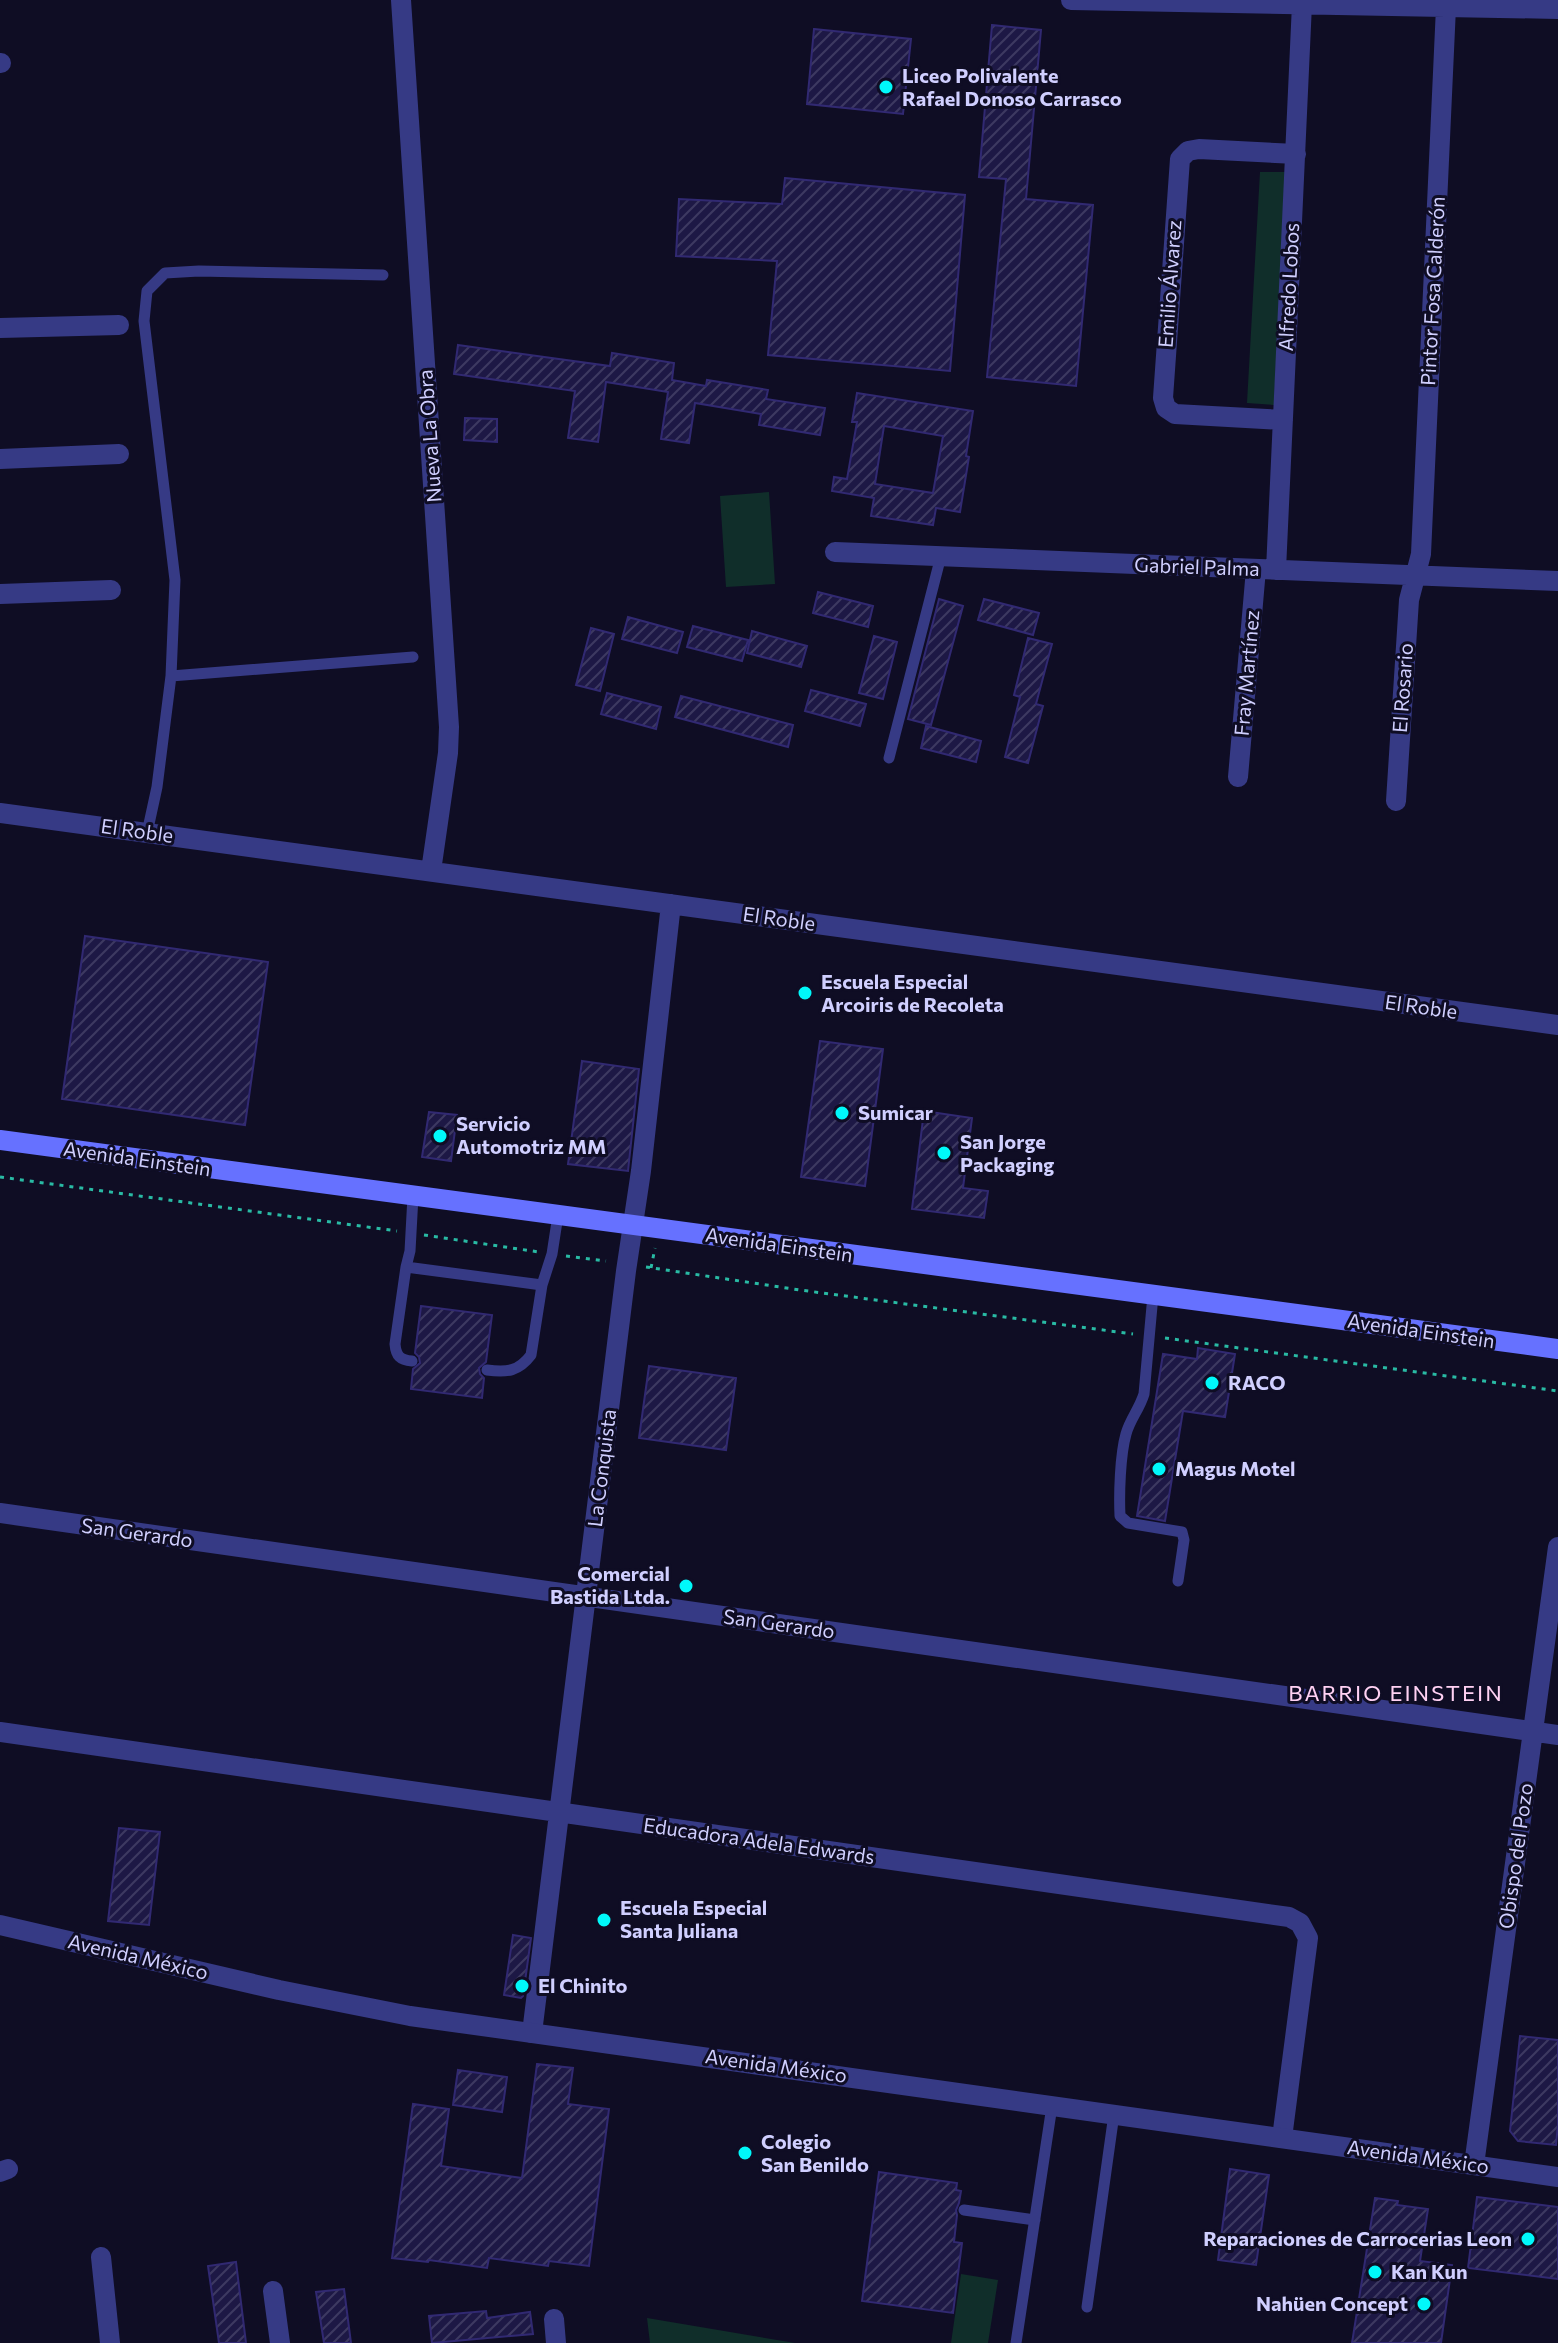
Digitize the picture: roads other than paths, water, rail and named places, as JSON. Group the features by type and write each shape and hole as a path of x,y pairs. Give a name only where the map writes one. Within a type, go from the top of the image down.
{"main road":[{"name":"Avenida Einstein","path":"0,1140 1558,1349"}],"street":[{"name":"Nueva La Obra","path":"401,0 449,727 431,871"},
{"path":"1071,0 1550,6"},
{"name":"Alfredo Lobos","path":"1266,570 1283,420 1302,4"},
{"name":"Pintor Fosa Calderón","path":"1416,575 1421,554 1446,7"},
{"name":"Emilio Álvarez","path":"1283,420 1175,414 1166,408 1163,398 1180,159 1188,151 1194,150 1296,154"},
{"path":"0,328 119,325"},
{"path":"0,459 119,454"},
{"name":"Gabriel Palma","path":"835,552 1558,581"},
{"name":"Fray Martínez","path":"1238,777 1266,570"},
{"name":"El Rosario","path":"1396,801 1409,600 1416,575"},
{"path":"0,594 111,590"},
{"name":"El Roble","path":"0,813 1558,1025"},
{"name":"La Conquista","path":"532,2033 671,904"},
{"name":"San Gerardo","path":"0,1513 1558,1735"},
{"name":"Obispo del Pozo","path":"1474,2165 1558,1547"},
{"name":"Educadora Adela Edwards","path":"0,1732 1295,1919 1304,1927 1308,1938 1282,2138"},
{"name":"Avenida México","path":"0,1925 344,2004 456,2023 1558,2177"},
{"path":"101,2257 110,2343"},
{"path":"273,2291 280,2343"},
{"path":"554,2319 556,2343"}],"lane":[{"path":"147,833 157,787 171,676 175,580 144,321 147,291 165,273 188,271 383,275"},
{"path":"889,758 941,556"},
{"path":"171,676 413,657"},
{"path":"412,1361 396,1354 395,1344 412,1233 413,1196"},
{"path":"487,1370 513,1370 531,1355 542,1285 552,1254 558,1215"},
{"path":"406,1267 542,1285"},
{"path":"1153,1295 1144,1394 1125,1437 1120,1516 1128,1523 1182,1532 1184,1540 1178,1581"},
{"path":"1016,2343 1052,2106"},
{"path":"1087,2307 1114,2114"},
{"path":"964,2210 1035,2220"}],"place":[{"name":"Liceo Polivalente Rafael Donoso Carrasco","path":"886,87"},
{"name":"Escuela Especial Arcoiris de Recoleta","path":"805,993"},
{"name":"Sumicar","path":"842,1113"},
{"name":"Servicio Automotriz MM","path":"440,1136"},
{"name":"San Jorge Packaging","path":"944,1153"},
{"name":"RACO","path":"1212,1383"},
{"name":"Magus Motel","path":"1159,1469"},
{"name":"Comercial Bastida Ltda.","path":"686,1586"},
{"name":"Escuela Especial Santa Juliana","path":"604,1920"},
{"name":"El Chinito","path":"522,1986"},
{"name":"Colegio San Benildo","path":"745,2153"},
{"name":"Reparaciones de Carrocerias Leon","path":"1528,2239"},
{"name":"Kan Kun","path":"1375,2272"},
{"name":"Nahüen Concept","path":"1424,2304"}],"district":[{"name":"BARRIO EINSTEIN","path":"1396,1693"}]}
